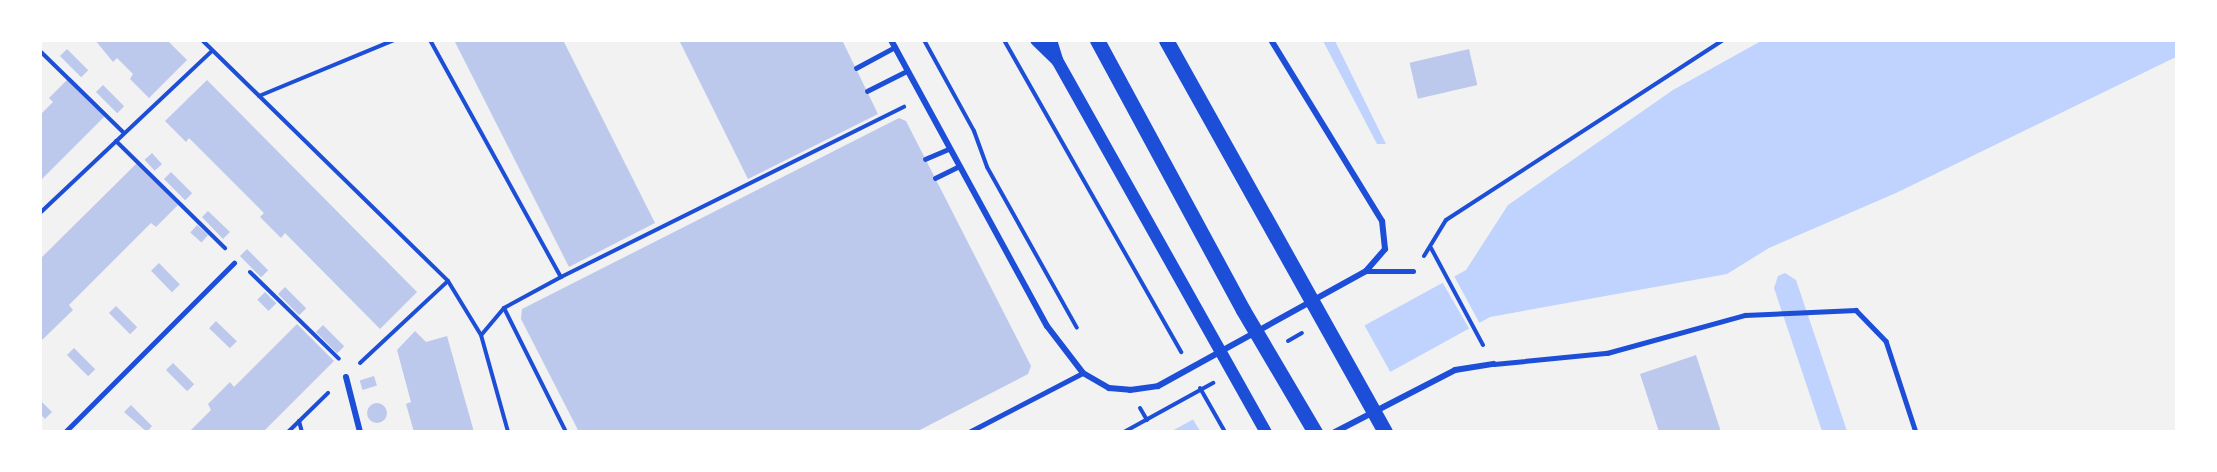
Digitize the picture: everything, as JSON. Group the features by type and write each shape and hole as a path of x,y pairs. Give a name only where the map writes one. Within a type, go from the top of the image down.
{"main road":[{"path":"1036,40 1058,60"},
{"path":"1051,40 1058,60 1266,432"},
{"path":"1097,40 1243,310 1315,432"},
{"path":"1166,40 1384,432"}],"street":[{"path":"893,44 958,167 1047,326 1083,373 1109,387 1130,390 1158,386 1366,271 1385,249 1382,221 1271,40"},
{"path":"1366,271 1413,271"},
{"path":"1335,432 1455,370 1494,364"},
{"path":"346,377 360,432"}],"lane":[{"path":"856,68 893,44"},
{"path":"867,91 907,71"},
{"path":"925,159 948,148"},
{"path":"935,178 958,167"},
{"path":"65,432 234,263"},
{"path":"1494,364 1607,353 1745,315 1856,310 1886,341 1916,432"},
{"path":"969,432 1083,373"}],"path":[{"path":"202,40 448,281 481,335 508,432"},
{"path":"259,96 394,40"},
{"path":"430,40 561,277"},
{"path":"924,40 974,131 987,167 1078,330"},
{"path":"1005,40 1183,356"},
{"path":"1413,271 1431,248 1446,220 1723,40"},
{"path":"40,51 124,133"},
{"path":"40,213 212,51"},
{"path":"481,335 504,308 561,277 921,99"},
{"path":"1431,248 1474,327"},
{"path":"288,432 448,281"},
{"path":"504,308 566,432"},
{"path":"1199,384 1225,432"},
{"path":"1130,390 1147,420"},
{"path":"299,421 302,432"}],"water":[{"path":"1323,41 1335,41 1386,144 1377,144"},
{"path":"1761,41 2176,41 2176,57 1896,193 1769,248 1727,274 1490,317 1283,431 1170,432 1466,270 1508,205 1673,90"},
{"path":"1785,273 1796,280 1847,431 1822,431 1774,288 1778,276"}],"pier":[{"path":"1453,274 1480,324 1470,330 1441,280"},
{"path":"1362,321 1392,375 1289,432 1200,431 1191,416"}],"building":[{"path":"95,40 167,40 187,60 149,98 130,79 133,74 117,58 113,62"},
{"path":"454,40 563,40 655,223 569,267"},
{"path":"679,40 842,40 878,114 748,179"},
{"path":"67,49 88,70 81,77 60,56"},
{"path":"1469,49 1477,85 1418,99 1410,63"},
{"path":"70,77 107,114 40,181 40,115 53,102 49,98"},
{"path":"207,80 417,292 380,329 285,233 281,238 260,217 264,213 189,138 186,142 165,121"},
{"path":"103,85 124,106 117,113 96,92"},
{"path":"899,118 906,121 1031,366 1028,374 916,432 579,432 521,319 522,309"},
{"path":"152,153 162,164 155,171 145,160"},
{"path":"137,163 178,205 156,227 151,223 69,305 73,310 40,342 40,259"},
{"path":"171,172 192,193 185,200 164,179"},
{"path":"208,211 230,232 223,239 202,217"},
{"path":"197,225 208,235 201,242 190,232"},
{"path":"247,249 268,270 261,277 240,256"},
{"path":"159,263 180,285 172,292 151,271"},
{"path":"285,287 306,308 299,315 278,294"},
{"path":"265,292 276,303 269,311 257,300"},
{"path":"116,306 137,327 130,334 109,313"},
{"path":"216,321 237,341 230,348 209,328"},
{"path":"297,324 334,361 263,432 189,432 211,410 208,404 230,382 234,387"},
{"path":"323,325 344,346 337,353 316,332"},
{"path":"415,331 426,342 447,336 474,432 414,432 406,404 411,402 397,350"},
{"path":"74,348 95,369 88,376 67,355"},
{"path":"1696,355 1721,432 1659,432 1640,374"},
{"path":"173,363 194,384 187,391 166,370"},
{"path":"374,376 377,386 363,390 360,380"},
{"path":"40,400 52,412 45,419 40,414"},
{"path":"377,403 384,406 387,413 384,420 377,423 370,420 367,413 370,406"},
{"path":"131,405 152,426 147,432 124,412"}]}
